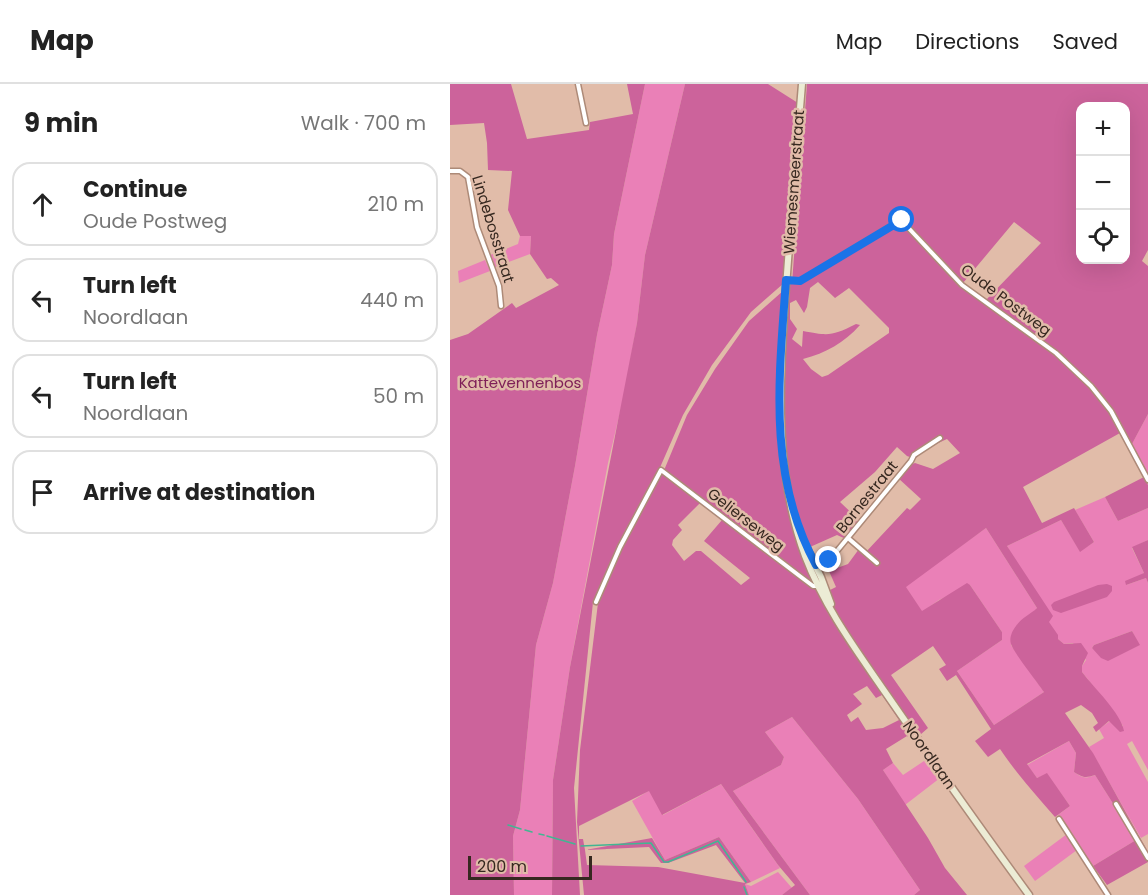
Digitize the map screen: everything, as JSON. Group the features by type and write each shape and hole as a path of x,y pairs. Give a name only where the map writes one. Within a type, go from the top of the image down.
{"main road":[{"name":"Wiemesmeerstraat","path":"786,280 802,84"},
{"name":"Noordlaan","path":"786,280 779,380 784,470 796,525 845,634"},
{"name":"Noordlaan","path":"813,566 818,586 835,620 1031,895"}],"street":[{"path":"578,84 586,123"},
{"name":"Lindebosstraat","path":"450,171 460,171 468,177 477,227 499,286 501,306"},
{"name":"Oude Postweg","path":"786,280 800,281 902,220 962,285 1056,353 1091,386 1111,411 1148,480"},
{"name":"Bornestraat","path":"813,566 832,557 914,455 940,438"},
{"name":"Gelierseweg","path":"596,602 620,547 661,470 801,578 813,586 818,586"},
{"path":"848,538 877,563"},
{"path":"1116,804 1148,858"},
{"path":"1059,819 1108,895"}],"shaded area":[{"path":"645,84 685,84 645,255 637,323 624,395 608,463 570,667 553,780 552,895 514,895 513,836 520,810 536,645 553,583 597,335 612,265 614,234"},
{"path":"531,235 530,254 495,267 490,255 518,244 520,236"},
{"path":"485,260 490,271 459,283 458,271"},
{"path":"1148,414 1148,475 1132,444"},
{"path":"1105,497 1118,521 1148,508 1148,540 1132,548 1144,573 1126,585 1146,578 1148,583 1148,770 1132,741 1127,744 1148,782 1148,834 1141,838 1089,747 1104,738 1099,729 1110,721 1123,726 1082,672 1082,666 1086,660 1073,643 1064,644 1058,639 1007,546 1061,520 1080,551 1094,542 1075,510","holes":["1132,631 1139,645 1108,660 1092,648 1094,645"]},
{"path":"986,528 1037,608 1011,645 1044,692 994,725 957,671 1002,640 1002,632 970,585 939,600 922,612 905,586"},
{"path":"792,717 858,799 920,890 914,895 810,895 733,791 781,765 784,757 765,732"},
{"path":"1069,741 1076,753 1074,772 1084,777 1095,775 1136,840 1093,866 1058,815 1070,806 1047,774 1037,778 1027,765"},
{"path":"927,759 940,778 905,805 883,770 893,763 903,775"},
{"path":"721,784 780,868 751,882 719,837 665,860 632,801 650,790 663,815"},
{"path":"1067,834 1077,850 1035,881 1024,866"},
{"path":"778,872 792,888 782,895 749,895 745,884 751,886"}],"green space":[{"name":"Kattevennenbos","path":"450,84 511,84 527,139 589,130 590,122 633,114 627,84 645,84 614,234 612,265 597,335 553,583 536,645 520,810 513,836 514,895 450,895 450,340 468,334 512,303 516,308 559,285 551,278 547,279 530,254 531,236 520,236 508,210 512,171 488,170 484,123 450,125"},
{"path":"685,84 768,84 798,103 784,283 751,312 712,365 683,415 658,472 593,602 574,788 580,895 552,895 553,780 570,667 637,323 645,255"},
{"path":"807,84 1148,84 1148,250 1142,261 1148,266 1148,414 1132,444 1127,446 1120,433 1023,487 1042,523 1074,508 1094,542 1080,552 1061,520 1007,546 1053,616 1049,622 1058,635 1058,639 1064,644 1081,643 1088,653 1082,666 1082,672 1113,709 1122,724 1124,731 1120,732 1109,721 1096,732 1093,727 1098,723 1092,713 1081,705 1065,713 1093,753 1148,852 1148,862 1107,885 1093,866 1136,840 1095,775 1084,777 1074,772 1076,753 1069,741 1027,764 1037,778 1047,773 1070,806 1055,817 1000,749 988,757 975,741 991,729 956,675 947,681 939,669 946,665 933,646 891,675 928,728 913,741 907,736 886,749 893,763 883,770 945,868 967,895 914,895 920,890 858,799 792,717 765,732 784,757 781,765 733,791 810,895 782,895 795,885 778,865 721,784 662,815 649,791 579,826 579,839 583,839 585,850 652,838 665,860 719,837 751,882 745,884 749,895 584,895 577,822 580,750 598,603 622,546 665,468 687,415 715,369 749,321 792,283","holes":["1014,222 1041,243 986,300 963,283","818,282 835,298 849,288 889,328 889,333 822,377 803,359 834,347 860,325 856,324 830,334 803,331 802,347 792,339 797,329 790,319 790,303 796,300 804,313 810,288","947,439 960,453 933,469 915,463 907,466 898,478 921,499 910,510 907,508 865,553 859,549 848,564 829,571 836,587 828,591 810,547 837,535 846,539 859,520 840,502 875,472 897,447 907,456 915,459 925,449","700,503 722,520 704,541 750,578 741,585 701,551 696,551 684,561 672,545 673,540 682,530 678,525","986,528 1037,608 1018,623 1012,632 1010,642 1044,692 994,725 957,671 1002,640 1002,632 967,583 922,611 906,587","867,686 876,698 882,695 899,720 883,728 866,730 858,717 851,722 847,715 862,704 853,694","716,845 745,883 658,867 587,865 585,850 649,847 661,863 668,863"]},
{"path":"1144,477 1148,485 1148,508 1118,521 1105,497"},
{"path":"1148,540 1148,583 1146,578 1126,585 1125,581 1144,573 1132,547"},
{"path":"1098,585 1112,586 1112,591 1107,597 1061,613 1053,610 1051,605 1054,602"},
{"path":"1132,631 1140,645 1108,661 1101,658 1092,648 1094,645"}],"waterway":[{"path":"508,825 521,829"},
{"path":"525,830 532,832"},
{"path":"539,834 544,835"},
{"path":"547,836 575,844"},
{"path":"581,846 651,843 664,862 668,862 718,841 746,882"},
{"path":"744,887 747,895"}],"route":[{"path":"829,560 816,565 807,549 796,525 784,470 779,380 786,280 800,281 902,220"}]}
